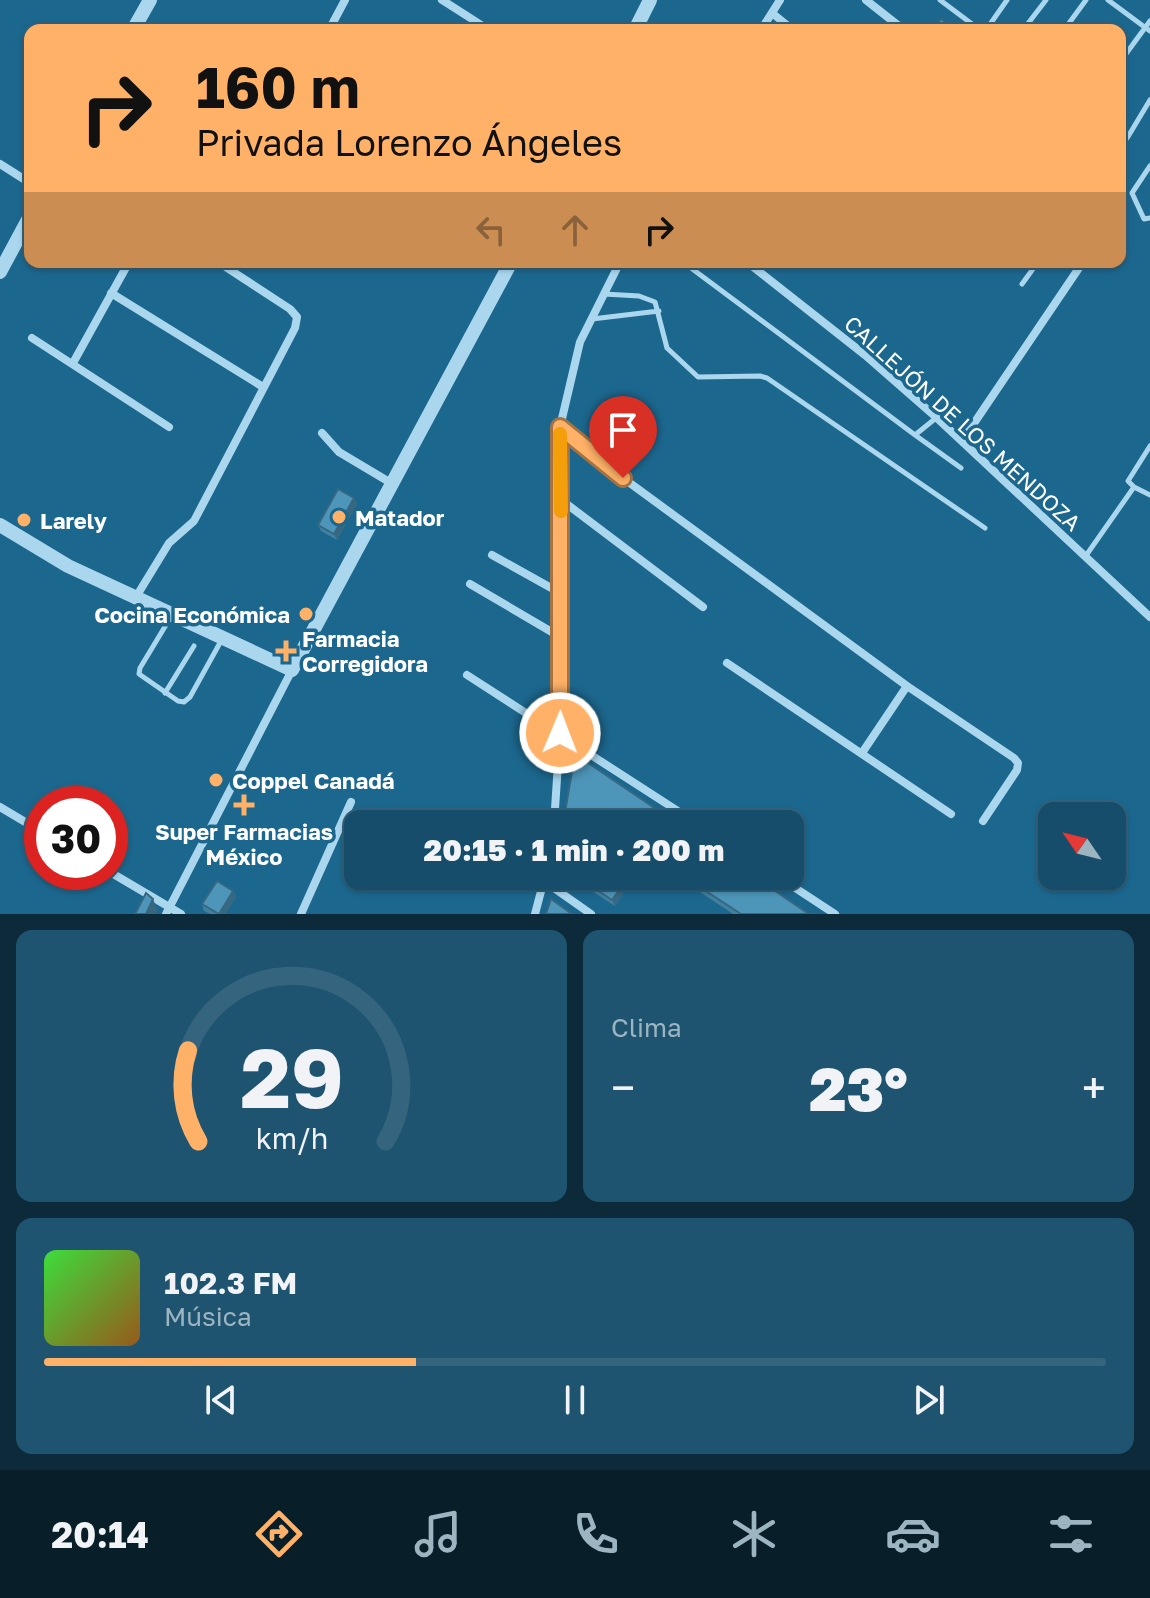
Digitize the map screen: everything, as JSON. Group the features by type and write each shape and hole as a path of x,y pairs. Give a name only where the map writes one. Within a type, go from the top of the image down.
{"street":[{"path":"136,24 150,0"},
{"path":"332,24 345,0"},
{"path":"442,0 480,24"},
{"path":"638,24 650,0"},
{"path":"765,24 780,0"},
{"path":"866,0 896,24"},
{"path":"772,13 786,24"},
{"path":"0,164 24,179"},
{"path":"0,272 24,227"},
{"path":"73,363 126,268"},
{"path":"136,597 169,543 194,521 295,328 297,317 290,309 227,268"},
{"path":"168,910 292,670 508,268"},
{"path":"555,810 562,638 560,427 580,342 617,268"},
{"name":"CALLEJÓN DE LOS MENDOZA","path":"755,268 865,355 937,418 1150,617"},
{"path":"962,441 1079,268"},
{"path":"111,293 263,387"},
{"path":"32,338 169,427"},
{"path":"560,427 623,478 907,686 1014,758 1018,763 1017,770 983,821"},
{"path":"322,433 339,452 391,483"},
{"path":"560,499 703,607"},
{"path":"0,525 68,566 292,670"},
{"path":"492,555 562,594"},
{"path":"470,584 562,638"},
{"path":"727,663 951,814"},
{"path":"467,675 677,810"},
{"path":"862,753 907,686"},
{"path":"301,914 351,802"},
{"path":"0,807 24,821"},
{"path":"128,884 168,910 181,914"},
{"path":"535,914 542,890"},
{"path":"560,890 591,914"},
{"path":"798,890 835,914"}],"lane":[{"path":"940,0 974,24"},
{"path":"988,24 1007,0"},
{"path":"1028,24 1046,0"},
{"path":"1068,24 1086,0"},
{"path":"1108,0 1148,29"},
{"path":"1126,55 1148,29 1150,21"},
{"path":"1126,139 1150,100"},
{"path":"1150,166 1132,193 1144,219 1150,218"},
{"path":"691,268 961,468"},
{"path":"1022,284 1034,268"},
{"path":"604,294 650,298 659,311 667,348 698,377 767,378 985,528"},
{"path":"591,320 659,311"},
{"path":"915,435 937,418"},
{"path":"1150,446 1128,481 1150,495"},
{"path":"1085,557 1134,487"},
{"path":"173,614 139,674 178,701 184,702 190,697 223,637"},
{"path":"165,693 194,646"}],"building":[{"path":"338,489 354,498 334,534 318,525"},
{"path":"575,754 657,810 565,810"},
{"path":"217,881 233,891 219,914 202,904"},
{"path":"597,890 619,890 612,900"},
{"path":"704,890 774,890 809,914 741,914"},
{"path":"146,893 153,899 146,914 135,914"},
{"path":"551,899 572,914 546,914"}],"slow traffic":[{"path":"560,434 561,511"}],"place":[{"name":"Matador","path":"339,517"},
{"name":"Larely","path":"24,520"},
{"name":"Cocina Económica","path":"306,614"},
{"name":"Farmacia Corregidora","path":"286,651"},
{"name":"Coppel Canadá","path":"216,780"},
{"name":"Super Farmacias México","path":"244,805"}],"route":[{"path":"560,733 560,427 585,444 623,478"}]}
